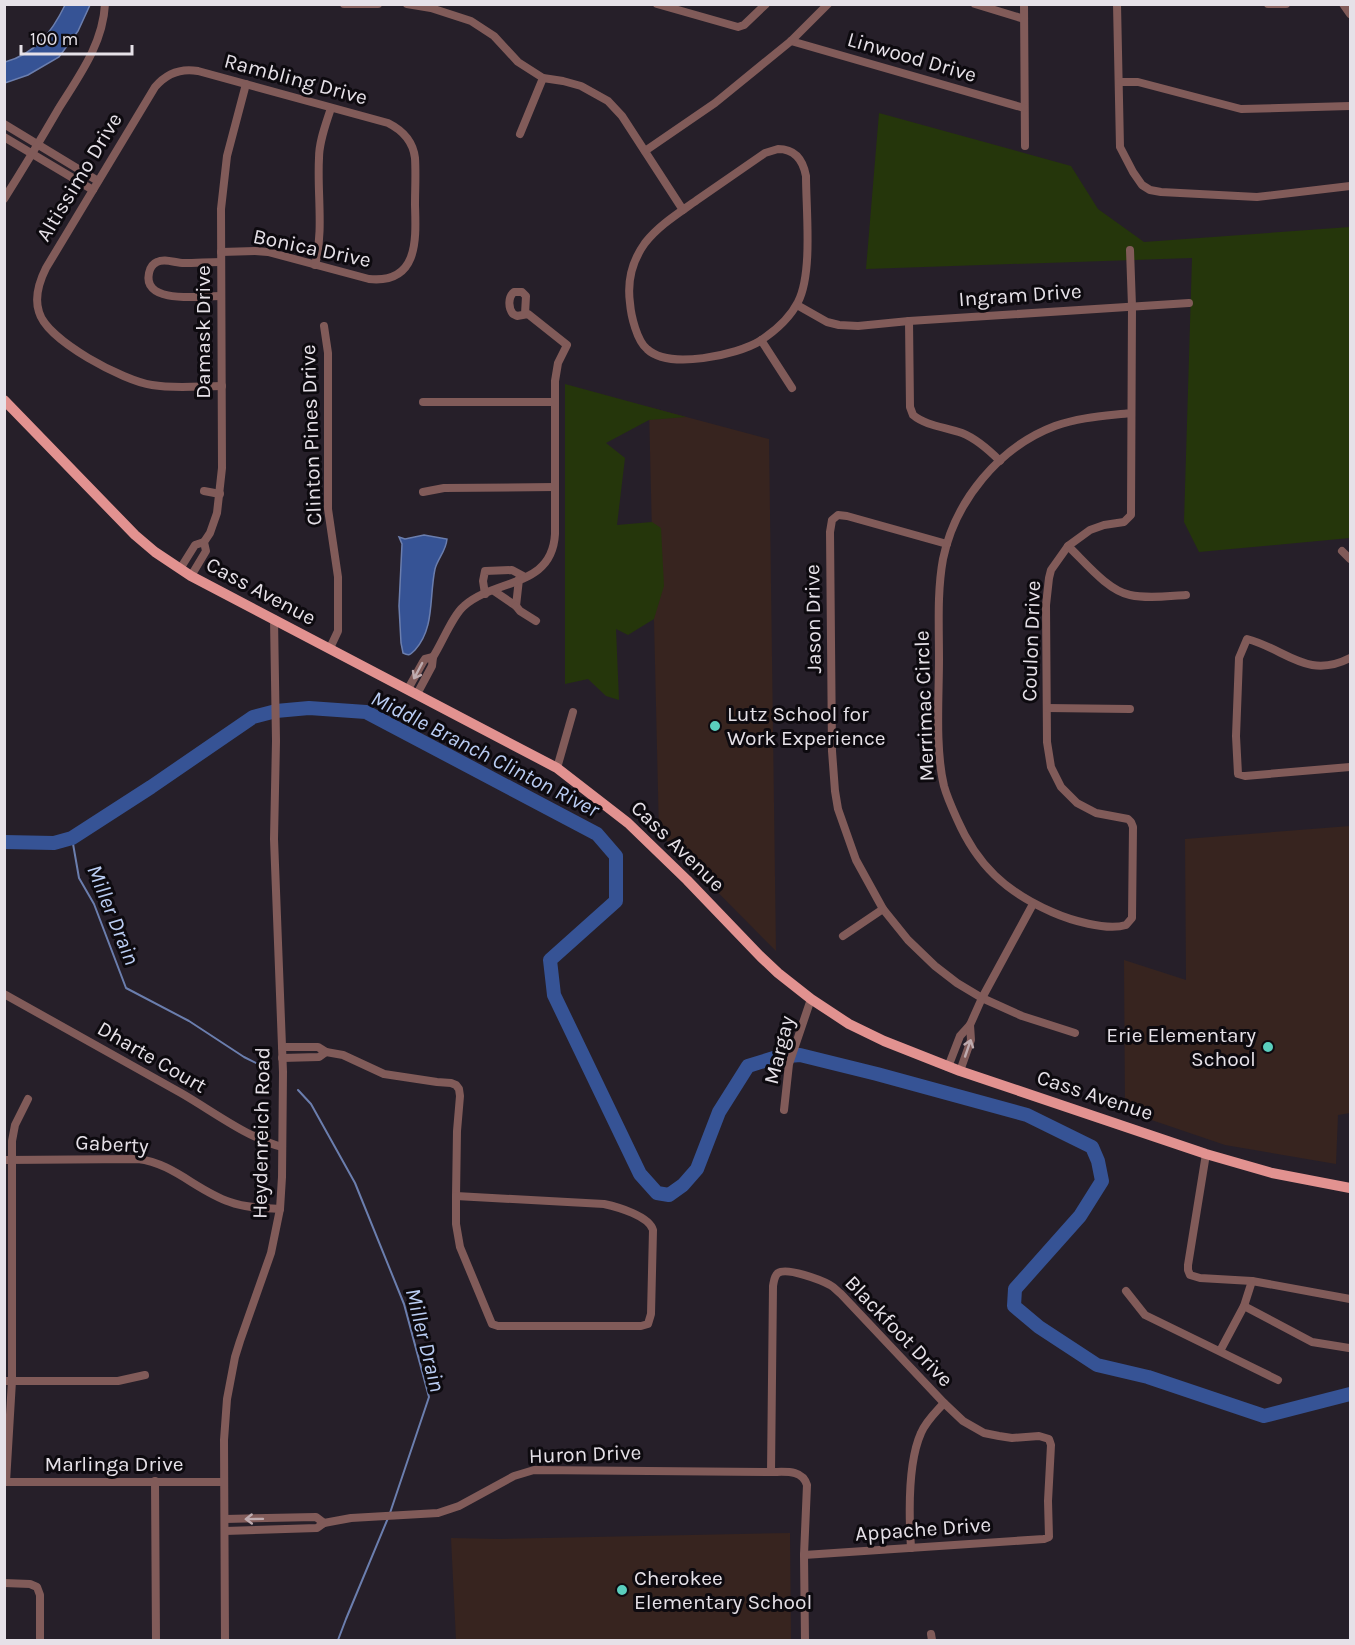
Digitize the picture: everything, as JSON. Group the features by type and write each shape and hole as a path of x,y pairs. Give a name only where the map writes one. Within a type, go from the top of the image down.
{"main road":[{"name":"Cass Avenue","path":"4,400 135,535 155,552 191,576 556,768 628,823 761,957 811,999 865,1032 960,1071 1206,1154 1272,1173 1350,1188"}],"street":[{"path":"4,199 86,64 103,21 105,4"},
{"path":"344,4 378,4"},
{"path":"406,4 437,10 471,21 494,36 518,62 543,78 581,86 603,97 617,110 683,210"},
{"path":"657,4 738,27 749,21 766,4"},
{"path":"645,152 715,103 791,41 828,4"},
{"path":"975,4 1024,18"},
{"path":"1024,4 1025,146"},
{"path":"1117,4 1120,147 1133,172 1146,188 1161,192 1257,197 1350,186"},
{"path":"1268,4 1286,4"},
{"path":"1343,4 1350,14"},
{"name":"Linwood Drive","path":"791,41 1024,108"},
{"name":"Rambling Drive","path":"172,74 194,70 388,123 400,130 407,137 414,154 415,244 410,260 396,275"},
{"name":"Altissimo Drive","path":"172,74 154,87 43,274 37,295 38,309 43,322 57,337 111,371 154,386 222,386"},
{"path":"520,134 543,78"},
{"path":"1119,82 1138,82 1241,109 1350,106"},
{"name":"Damask Drive","path":"191,576 206,550 204,542 214,524 220,494 222,468 221,209 225,167 246,84"},
{"path":"315,265 320,242 319,158 331,108"},
{"path":"4,124 98,181"},
{"path":"4,137 93,190"},
{"path":"784,149 794,152 803,163 806,176 807,261 805,281 797,305 781,325 761,340 712,357 688,360 668,358 653,353 643,344 633,319 629,297 629,280 633,264 652,234 683,210 769,151 784,149"},
{"name":"Coulon Drive","path":"1130,250 1131,515 1124,522 1090,530 1068,546 1052,570 1047,588 1046,605 1047,708 1051,767 1062,787 1077,803 1089,811 1125,818 1131,822 1134,831 1133,913 1130,922"},
{"name":"Bonica Drive","path":"221,252 261,251 369,279 381,280 396,275"},
{"path":"221,262 162,261 152,265 148,278 153,290 169,296 221,296"},
{"name":"Ingram Drive","path":"797,305 827,322 854,326 1188,303"},
{"path":"413,692 432,666 433,657 457,612 472,600 543,567 554,549 557,368 567,345 525,314"},
{"path":"909,321 910,407 913,415 925,422 970,436 1000,461"},
{"name":"Clinton Pines Drive","path":"324,326 328,352 329,516 338,577 338,631 330,648"},
{"path":"761,340 792,388"},
{"path":"423,402 555,402"},
{"name":"Merrimac Circle","path":"1130,922 1122,926 1104,926 1061,915 1033,903 995,876 976,855 956,818 944,786 939,744 939,594 943,560 957,516 979,483 1000,461 1033,436 1056,426 1082,419 1131,413"},
{"path":"423,492 444,488 555,487"},
{"path":"204,491 220,494"},
{"name":"Jason Drive","path":"947,544 847,516 834,517 830,525 832,751 838,809 853,852 883,909 908,940 929,961 957,983 982,998 1022,1016 1075,1033"},
{"path":"180,570 195,545 204,542"},
{"path":"1068,546 1117,590 1131,595 1186,596"},
{"path":"1342,551 1350,559"},
{"path":"485,594 483,578 484,573 488,571 512,570 522,578"},
{"path":"516,606 522,578"},
{"path":"494,591 536,621"},
{"name":"Heydenreich Road","path":"225,1641 224,1427 227,1400 233,1365 271,1253 280,1209 282,1047 274,839 276,741 274,619"},
{"path":"1350,658 1327,666 1314,666 1288,657 1263,643 1247,639 1239,658 1236,736 1238,774 1245,776 1350,767"},
{"path":"1047,708 1130,709"},
{"path":"556,768 573,712"},
{"path":"948,1066 960,1035 970,1025 1033,903"},
{"path":"843,936 883,909"},
{"name":"Dharte Court","path":"4,994 262,1141 282,1147"},
{"name":"Margay","path":"784,1110 789,1064 811,999"},
{"path":"960,1071 971,1040 970,1025"},
{"path":"282,1047 318,1047 326,1052 344,1055 384,1074 456,1085 460,1096 457,1131 456,1196 456,1224 460,1247 492,1324 498,1326 641,1326 648,1324 651,1314 653,1230 648,1222 621,1208 604,1204 456,1196"},
{"path":"304,1047 304,1057"},
{"path":"282,1058 319,1057 326,1052"},
{"path":"5,1482 8,1381 8,1160 13,1130 28,1099"},
{"path":"1206,1154 1188,1270 1190,1275 1252,1281 1350,1299"},
{"name":"Gaberty","path":"8,1160 148,1160 168,1168 229,1202 251,1207 280,1209"},
{"name":"Blackfoot Drive","path":"771,1472 773,1286 778,1273 784,1271 819,1280 841,1294 963,1421 984,1433 1012,1438 1042,1436 1048,1439 1051,1445 1048,1502 1050,1533 1049,1537 1044,1539"},
{"path":"1220,1351 1244,1306 1252,1281"},
{"path":"1126,1291 1145,1315 1278,1380"},
{"path":"1244,1306 1312,1342 1349,1348"},
{"path":"8,1381 118,1381 145,1375"},
{"path":"911,1548 910,1505 916,1451 921,1432 944,1403"},
{"name":"Huron Drive","path":"225,1531 317,1528 324,1523 351,1518 438,1513 459,1506 504,1480 534,1470 798,1473 807,1482 804,1555"},
{"path":"155,1481 156,1641"},
{"name":"Marlinga Drive","path":"5,1482 224,1482"},
{"name":"Huron Drive","path":"225,1520 316,1517 324,1523"},
{"path":"289,1518 290,1529"},
{"name":"Appache Drive","path":"804,1555 1044,1539"},
{"path":"804,1555 805,1641"},
{"path":"4,1583 26,1583 34,1585 39,1591 40,1641"}],"shaded area":[{"name":"Lutz School for Work Experience","path":"649,407 769,439 776,951 659,833"},
{"name":"Erie Elementary School","path":"1350,826 1350,1113 1338,1115 1336,1164 1225,1145 1125,1111 1124,960 1186,980 1185,839"},
{"name":"Cherokee Elementary School","path":"790,1533 791,1640 456,1640 451,1538"}],"green space":[{"path":"879,113 1071,166 1098,209 1144,242 1350,227 1350,538 1199,552 1184,522 1192,258 866,269"},
{"path":"565,384 686,417 649,420 606,443 625,458 617,525 652,522 661,528 664,586 654,619 628,635 616,629 619,700 606,696 588,679 565,684"}],"water":[{"path":"65,5 90,5 78,31 59,57 28,75 5,83 5,62 34,48 48,33"},
{"path":"424,535 447,539 435,569 426,632 415,650 407,654 403,653 401,643 399,606 402,544 399,537 405,539"}],"waterway":[{"name":"Middle Branch Clinton River","path":"4,842 54,843 72,838 253,717 276,711 309,708 366,712 597,834 616,856 616,901 550,960 554,995 640,1174 657,1193 669,1195 683,1185 697,1169 719,1112 748,1066 777,1057 800,1055 1027,1115 1092,1147 1098,1161 1102,1181 1080,1216 1015,1289 1014,1306 1039,1327 1097,1365 1148,1377 1264,1416 1350,1394"},
{"name":"Miller Drain","path":"72,838 79,878 94,904 126,988 189,1021 244,1057 264,1067"},
{"name":"Miller Drain","path":"298,1090 311,1104 355,1183 404,1304 429,1397 390,1513"},
{"name":"Miller Drain","path":"338,1640 388,1518"}],"place":[{"name":"Lutz School for Work Experience","path":"715,726"},
{"name":"Erie Elementary School","path":"1268,1047"},
{"name":"Cherokee Elementary School","path":"622,1590"}]}
